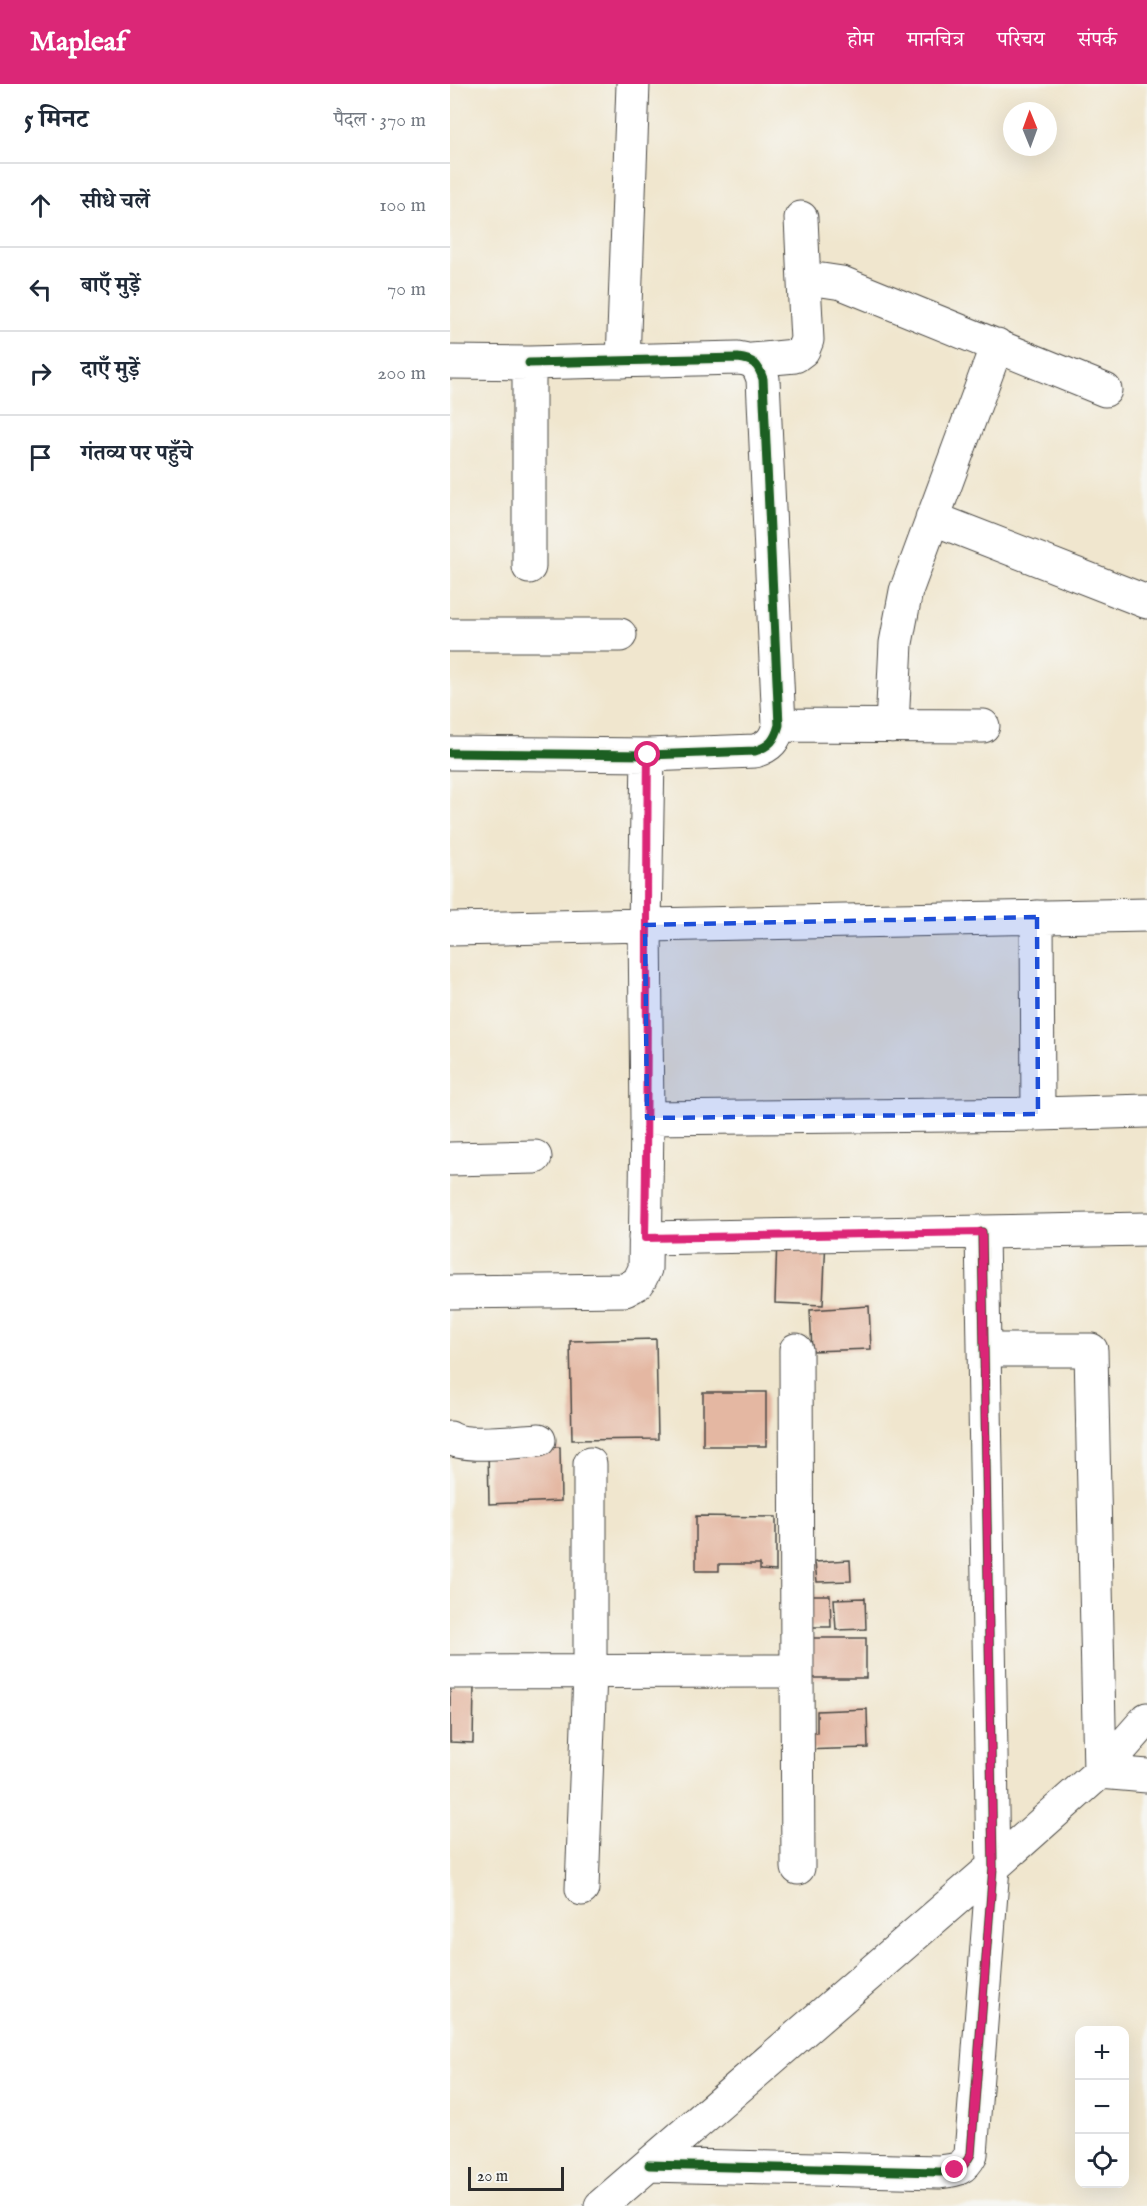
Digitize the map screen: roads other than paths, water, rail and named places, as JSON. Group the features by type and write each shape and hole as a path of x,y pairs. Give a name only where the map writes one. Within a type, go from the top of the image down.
{"street":[{"path":"623,362 633,84"},
{"path":"450,363 752,360 795,356 803,350 807,340 801,218"},
{"path":"804,283 822,280 842,283 1105,390"},
{"path":"892,726 896,643 904,600 997,345"},
{"path":"450,753 648,755 755,751 767,747 776,737 779,725 763,379 759,367 752,360"},
{"path":"529,363 529,567"},
{"path":"932,518 1147,602"},
{"path":"450,635 620,635"},
{"path":"779,725 983,726"},
{"path":"450,1292 625,1290 638,1283 645,1269 647,1118 645,925 648,755"},
{"path":"450,928 1147,915"},
{"path":"1037,917 1038,1114"},
{"path":"647,1118 1147,1111"},
{"path":"450,1159 535,1157"},
{"path":"645,1238 1147,1229"},
{"path":"649,2165 939,2172 955,2170 965,2164 971,2154 993,1867 982,1232"},
{"path":"796,1350 798,1868"},
{"path":"984,1350 1091,1350 1100,1772"},
{"path":"450,1438 455,1442 467,1443 539,1440"},
{"path":"582,1889 590,1672 590,1464"},
{"path":"450,1672 796,1671"},
{"path":"601,2206 1100,1772 1147,1719"},
{"path":"1100,1772 1147,1776"}]}
